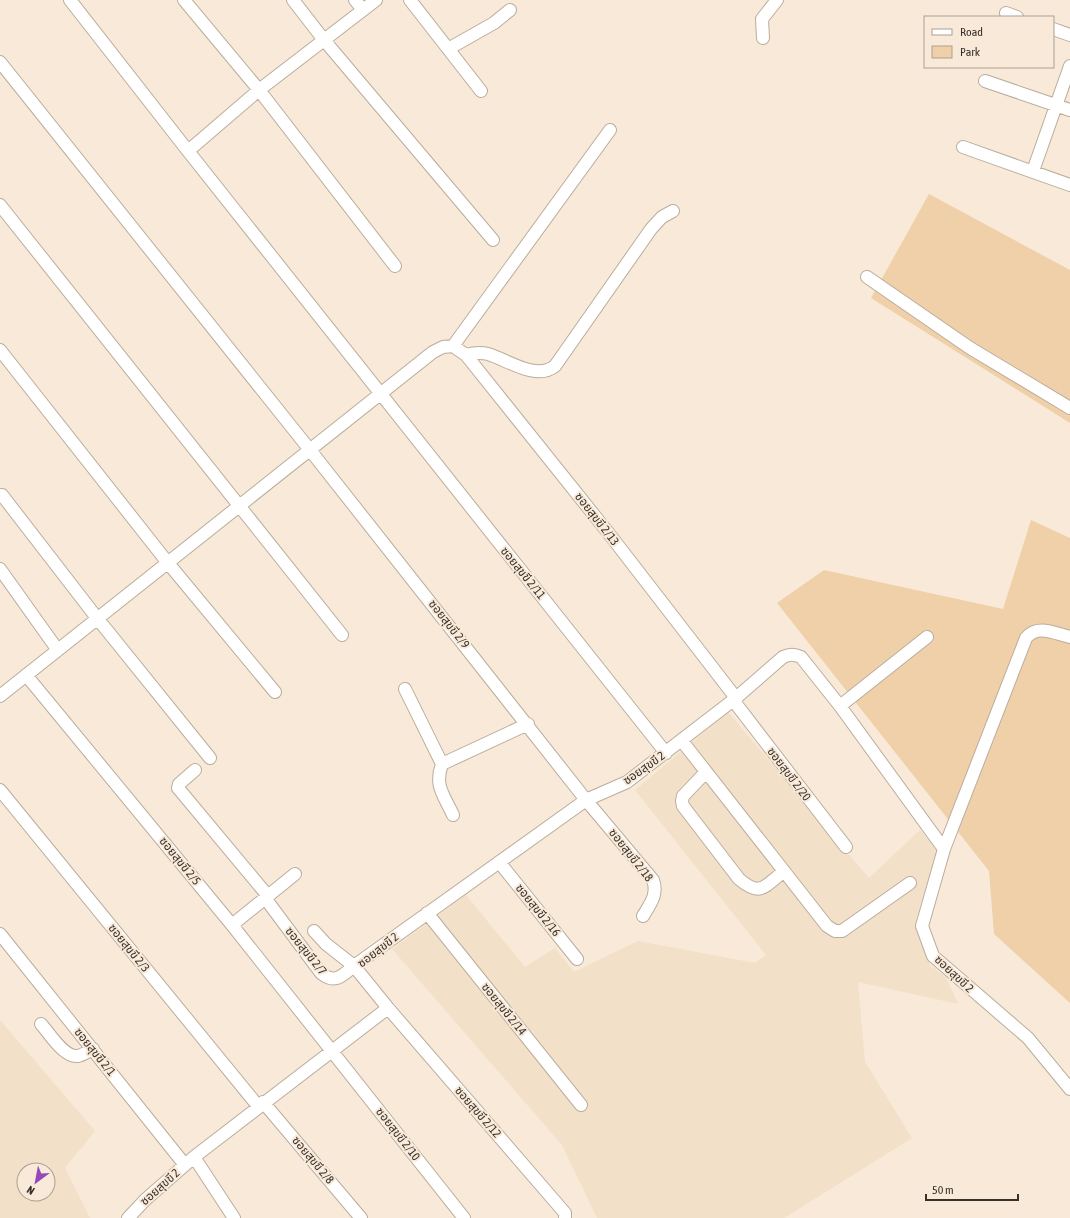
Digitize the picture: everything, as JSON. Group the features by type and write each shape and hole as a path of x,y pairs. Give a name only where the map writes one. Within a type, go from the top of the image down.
{"street":[{"name":"ซอยสุขขี 2/11","path":"70,0 666,753"},
{"path":"184,0 259,90 395,266"},
{"path":"293,0 324,40 493,240"},
{"path":"355,0 363,10"},
{"path":"188,151 259,90 376,0"},
{"path":"410,0 481,91"},
{"path":"763,38 762,19 777,0"},
{"path":"448,48 494,23 510,10"},
{"path":"1054,29 1070,35"},
{"name":"ซอยสุขขี 2/9","path":"0,62 528,724 586,800"},
{"path":"1033,171 1070,66"},
{"path":"985,81 1070,110"},
{"path":"0,696 57,649 168,563 433,352 443,347 453,346 610,130"},
{"path":"963,147 1070,185"},
{"path":"0,205 342,634"},
{"path":"466,355 480,352 527,369 540,372 549,371 555,366 651,229 662,217 673,211"},
{"path":"868,277 970,348 1070,408"},
{"name":"ซอยสุขขี 2/13","path":"453,346 466,355 610,535 734,699"},
{"path":"0,350 168,563 275,692"},
{"path":"2,495 97,618 210,758"},
{"path":"0,569 57,649"},
{"path":"944,849 1026,638 1030,633 1037,629 1070,637"},
{"path":"840,706 927,637"},
{"name":"ซอยสุขขี 2","path":"128,1218 145,1200 190,1161 261,1104 388,1008 354,966 586,800 628,782 682,741 783,657 794,654 801,657 840,706 944,849 922,926 933,956 1028,1038 1070,1089"},
{"name":"ซอยสุขขี 2/5","path":"26,675 232,925 331,1050"},
{"path":"405,688 442,764 438,776 438,784 453,815"},
{"name":"ซอยสุขขี 2/20","path":"734,699 846,847"},
{"path":"442,764 528,724"},
{"path":"682,741 783,872 827,926 834,931 842,932 910,883"},
{"path":"195,770 179,784 178,788 266,897"},
{"path":"706,772 683,796 683,806 692,818 739,879 750,888 760,889 783,872"},
{"name":"ซอยสุขขี 2/3","path":"0,790 261,1104"},
{"name":"ซอยสุขขี 2/18","path":"586,800 653,880 656,887 654,896 643,916"},
{"name":"ซอยสุขขี 2/16","path":"499,862 577,958"},
{"path":"232,925 295,874"},
{"name":"ซอยสุขขี 2/7","path":"266,897 321,973 328,979 336,979 354,966"},
{"name":"ซอยสุขขี 2/14","path":"427,913 580,1105"},
{"path":"314,931 326,944 354,966"},
{"name":"ซอยสุขขี 2/1","path":"2,937 93,1049 190,1161 234,1218"},
{"name":"ซอยสุขขี 2/12","path":"388,1008 565,1213 565,1218"},
{"path":"42,1024 65,1052 72,1056 79,1056 93,1049"},
{"name":"ซอยสุขขี 2/10","path":"331,1050 464,1218"},
{"name":"ซอยสุขขี 2/8","path":"261,1104 361,1218"}],"shaded area":[{"path":"728,712 869,878 920,830 937,850 916,919 930,965 946,977 958,1004 858,982 865,1062 912,1138 784,1218 597,1218 562,1145 392,949 466,895 525,967 555,948 574,972 638,941 755,963 766,955 635,790"},
{"path":"0,1020 95,1131 65,1168 90,1218 0,1218"}],"green space":[{"path":"929,194 1070,270 1070,423 871,298"},
{"path":"1031,520 1070,538 1070,1003 994,934 989,871 777,603 824,570 1003,609"}]}
